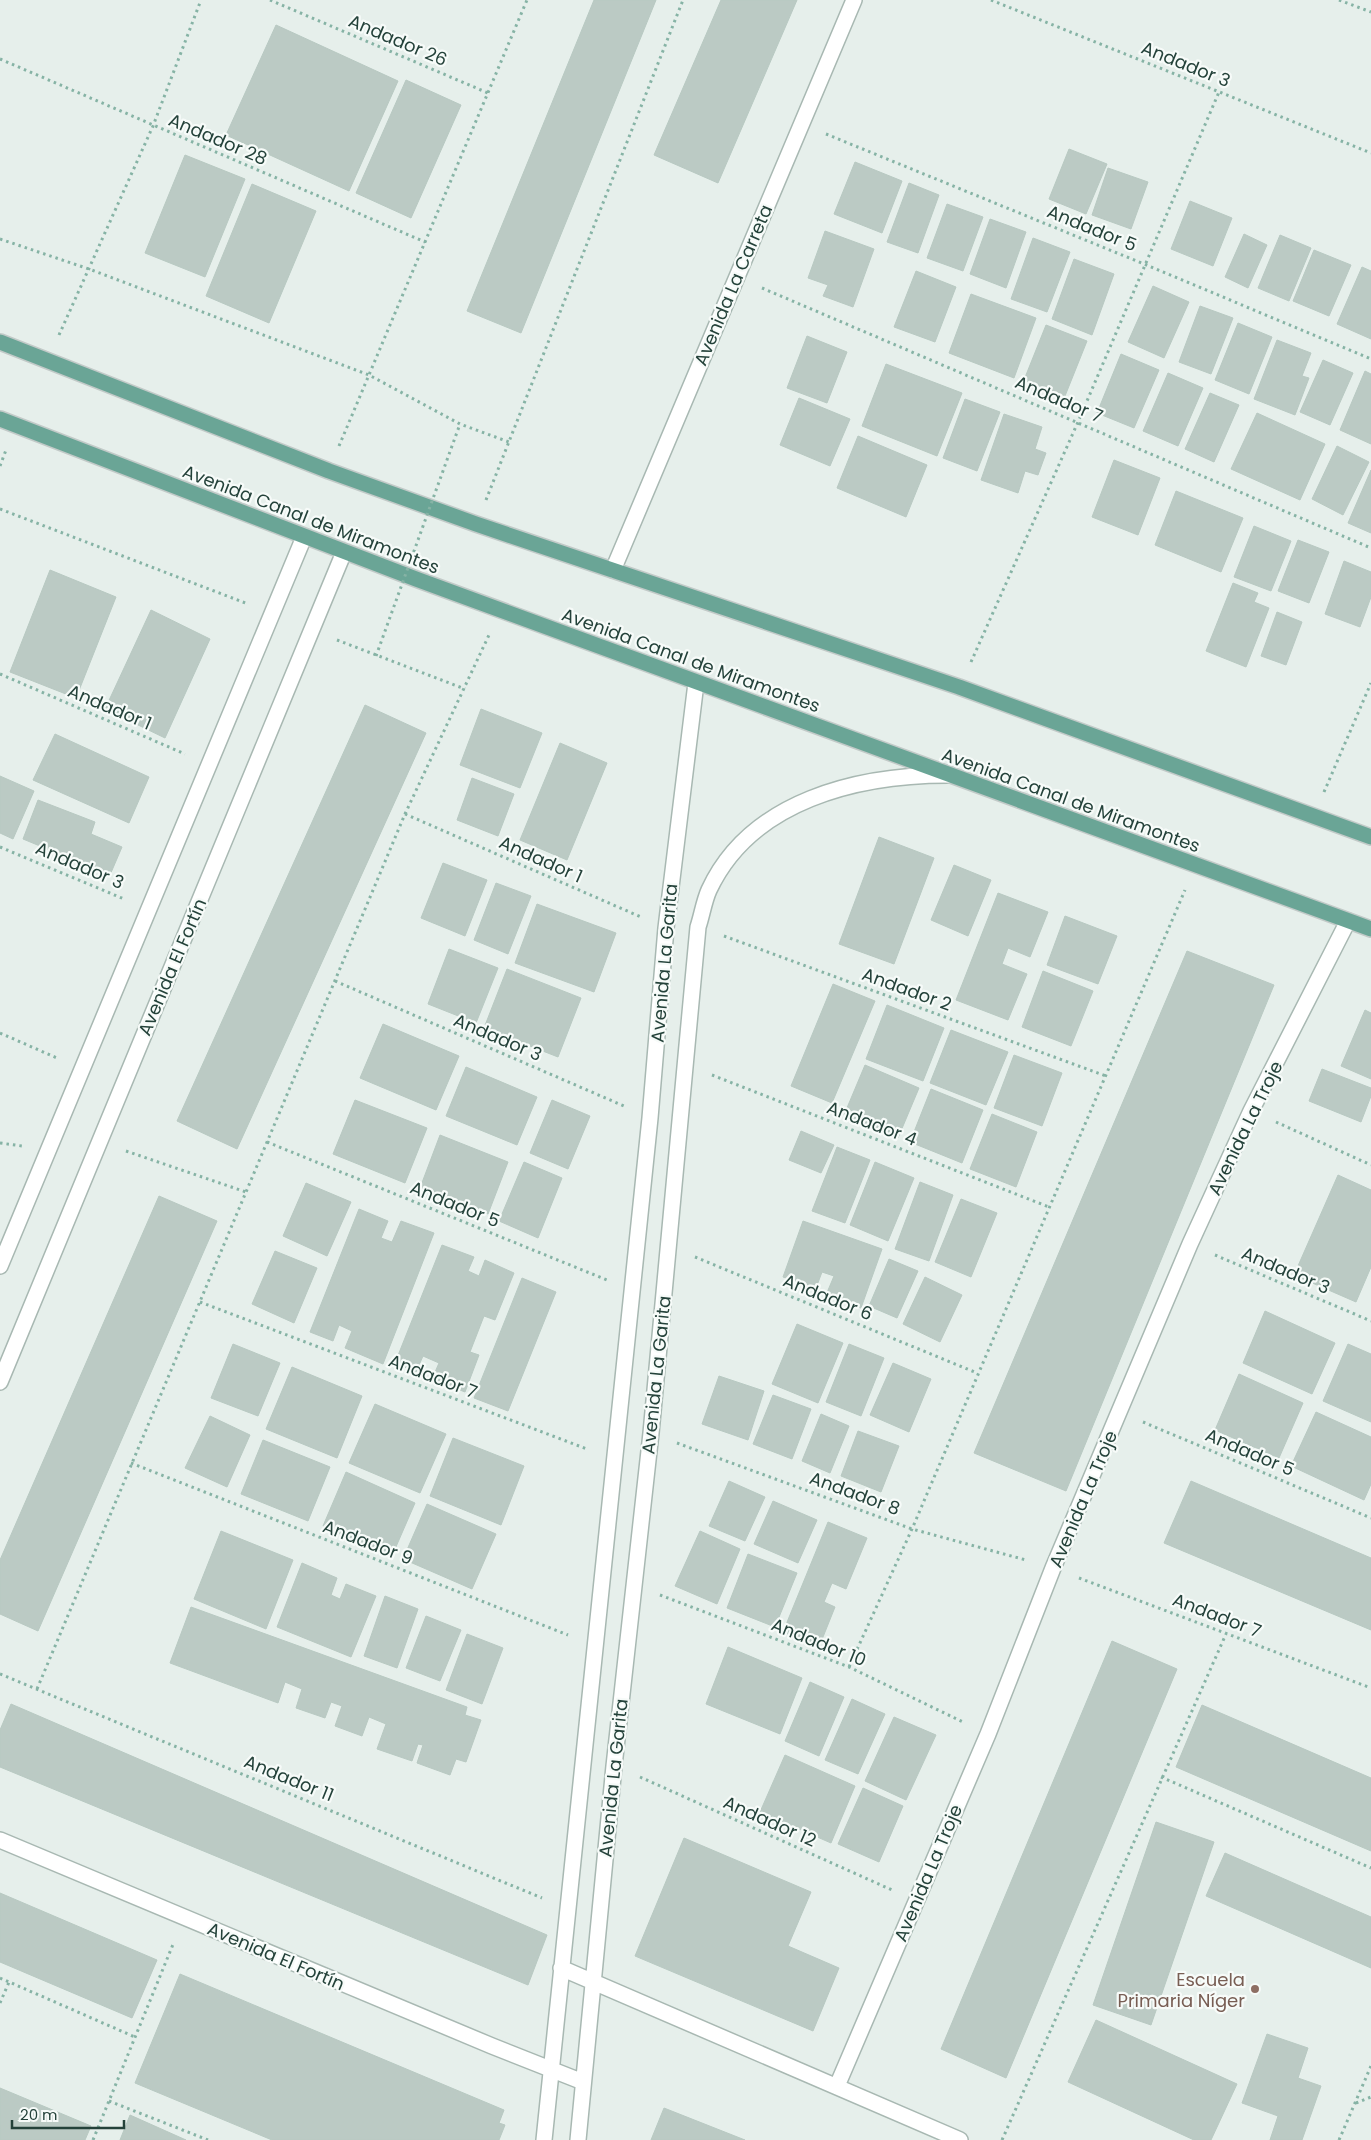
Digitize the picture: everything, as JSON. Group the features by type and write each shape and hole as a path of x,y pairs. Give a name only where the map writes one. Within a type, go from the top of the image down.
{"main road":[{"path":"0,342 329,470 476,524 960,687 1371,838"},
{"name":"Avenida Canal de Miramontes","path":"0,419 344,552 1195,866 1371,929"},
{"path":"0,426 16,426"}],"street":[{"name":"Avenida La Carreta","path":"613,570 854,0"},
{"path":"0,1266 304,537"},
{"name":"Avenida El Fortín","path":"0,1382 344,552"},
{"name":"Avenida La Garita","path":"544,2140 650,1118 666,928 696,682"},
{"name":"Avenida La Garita","path":"578,2140 614,1766 651,1434 698,927 709,891 723,868 743,843 774,817 803,802 856,784 917,775 948,775"},
{"name":"Avenida La Troje","path":"837,2086 988,1734 1053,1568 1190,1244 1251,1111 1348,921"},
{"name":"Avenida El Fortín","path":"0,1840 552,2071 583,2082"},
{"path":"561,1968 960,2140"}],"path":[{"path":"48,361 153,126 201,0"},
{"name":"Andador 26","path":"270,0 488,93"},
{"path":"329,470 528,0"},
{"path":"476,524 683,0"},
{"name":"Andador 3","path":"990,0 1371,153"},
{"path":"1339,0 1371,12"},
{"name":"Andador 28","path":"0,59 425,242"},
{"path":"960,687 1078,422 1144,264 1220,92"},
{"name":"Andador 5","path":"801,124 1371,359"},
{"path":"0,239 89,269 369,375 460,424 509,442"},
{"name":"Andador 7","path":"736,278 1371,548"},
{"path":"376,656 460,424"},
{"path":"0,509 272,613"},
{"path":"37,1688 405,814 501,609"},
{"path":"312,630 465,689"},
{"name":"Andador 1","path":"0,674 209,764"},
{"path":"1314,817 1371,683"},
{"name":"Andador 1","path":"405,814 666,928"},
{"name":"Andador 3","path":"0,847 149,910"},
{"path":"849,1667 912,1529 1195,866"},
{"name":"Andador 2","path":"698,927 1106,1076"},
{"name":"Andador 3","path":"335,981 650,1118"},
{"path":"0,1033 83,1069"},
{"name":"Andador 4","path":"686,1065 1049,1207"},
{"path":"1251,1111 1371,1165"},
{"name":"Andador 5","path":"267,1142 632,1291"},
{"name":"Andador 3","path":"1190,1244 1371,1321"},
{"name":"Andador 6","path":"669,1246 977,1373"},
{"name":"Andador 7","path":"200,1302 615,1460"},
{"name":"Andador 5","path":"1119,1412 1371,1518"},
{"name":"Andador 8","path":"651,1434 912,1529 1053,1568"},
{"name":"Andador 9","path":"131,1464 595,1646"},
{"name":"Andador 7","path":"1053,1568 1371,1688"},
{"name":"Andador 10","path":"635,1585 849,1667 988,1734"},
{"path":"1002,2140 1161,1777 1226,1634"},
{"name":"Andador 11","path":"0,1674 568,1908"},
{"name":"Andador 12","path":"614,1766 916,1901"},
{"path":"1161,1777 1371,1868"},
{"path":"93,2140 183,1917"},
{"path":"0,1978 135,2037"},
{"path":"0,2003 9,1982"},
{"path":"1339,2140 1371,2066"},
{"path":"1355,2103 1371,2097"},
{"path":"109,2100 208,2140"}],"building":[{"path":"594,0 656,0 521,333 467,311"},
{"path":"721,0 797,0 718,183 654,155"},
{"path":"276,25 398,81 349,191 226,135"},
{"path":"406,80 461,105 411,218 356,193"},
{"path":"1069,149 1107,164 1086,214 1049,199"},
{"path":"185,155 245,179 205,277 145,253"},
{"path":"855,162 902,181 882,233 834,214"},
{"path":"1108,168 1148,182 1131,229 1092,215"},
{"path":"909,183 939,195 918,253 887,242"},
{"path":"252,184 316,211 269,323 206,296"},
{"path":"1190,201 1232,218 1213,266 1171,249"},
{"path":"947,204 983,217 963,271 927,258"},
{"path":"990,219 1026,232 1006,288 970,274"},
{"path":"825,231 874,249 853,307 823,296 828,285 808,278"},
{"path":"1244,234 1267,245 1248,288 1225,277"},
{"path":"1280,235 1311,248 1289,301 1258,288"},
{"path":"1033,238 1070,252 1047,312 1011,299"},
{"path":"1314,250 1351,265 1329,316 1293,301"},
{"path":"1074,259 1114,274 1092,335 1052,319"},
{"path":"1362,267 1371,271 1371,339 1337,324"},
{"path":"916,271 956,287 935,342 894,327"},
{"path":"1153,286 1189,302 1164,358 1128,342"},
{"path":"971,294 1036,318 1014,378 949,353"},
{"path":"1200,306 1233,318 1211,374 1179,362"},
{"path":"1238,323 1272,337 1249,394 1215,380"},
{"path":"1046,325 1087,341 1065,396 1024,380"},
{"path":"807,336 847,352 827,403 787,388"},
{"path":"1277,340 1311,353 1302,376 1309,378 1295,415 1254,399"},
{"path":"1121,354 1159,370 1134,428 1097,413"},
{"path":"1323,360 1353,373 1330,425 1300,412"},
{"path":"886,364 962,393 937,456 862,426"},
{"path":"1365,371 1371,374 1371,444 1340,430"},
{"path":"1168,373 1203,388 1178,446 1143,431"},
{"path":"1210,393 1239,405 1214,462 1185,449"},
{"path":"799,398 850,419 830,466 780,445"},
{"path":"965,399 1000,412 977,471 943,458"},
{"path":"1257,413 1325,444 1300,500 1231,469"},
{"path":"1004,414 1042,427 1035,449 1046,453 1038,475 1025,471 1018,493 981,480"},
{"path":"858,436 927,465 906,517 837,488"},
{"path":"1337,446 1369,462 1343,515 1312,499"},
{"path":"1114,460 1160,478 1138,535 1092,517"},
{"path":"1371,470 1371,533 1348,523"},
{"path":"1176,491 1243,518 1221,572 1155,545"},
{"path":"1254,526 1291,541 1271,591 1234,577"},
{"path":"1298,540 1329,552 1309,603 1278,591"},
{"path":"1344,561 1371,572 1371,597 1360,627 1325,614"},
{"path":"50,570 116,597 76,698 10,672"},
{"path":"1233,583 1258,593 1254,602 1269,608 1246,667 1206,651"},
{"path":"151,610 210,639 165,738 105,709"},
{"path":"1277,612 1302,622 1286,665 1261,656"},
{"path":"365,705 426,733 237,1149 177,1121"},
{"path":"481,709 542,733 520,788 460,765"},
{"path":"55,734 149,777 129,823 33,780"},
{"path":"560,743 607,763 567,860 520,840"},
{"path":"0,776 34,791 13,839 0,833"},
{"path":"472,778 514,794 498,836 457,820"},
{"path":"38,800 95,822 91,834 122,847 110,875 23,839"},
{"path":"879,837 934,858 894,964 839,944"},
{"path":"443,863 487,880 465,936 421,918"},
{"path":"954,865 991,880 968,936 931,920"},
{"path":"496,883 531,896 508,954 474,940"},
{"path":"998,893 1048,912 1030,957 1008,948 1002,964 1027,974 1008,1020 956,1000"},
{"path":"537,904 616,933 594,992 515,963"},
{"path":"1065,916 1117,936 1098,984 1047,965"},
{"path":"449,949 498,968 476,1023 428,1004"},
{"path":"1187,951 1274,985 1066,1491 974,1453"},
{"path":"507,969 581,998 558,1057 484,1028"},
{"path":"1043,971 1093,991 1071,1046 1022,1027"},
{"path":"833,984 875,1001 832,1103 791,1086"},
{"path":"887,1005 944,1028 923,1081 866,1059"},
{"path":"1365,1010 1371,1013 1371,1079 1341,1066"},
{"path":"383,1024 459,1056 436,1110 360,1078"},
{"path":"951,1030 1008,1052 986,1105 930,1083"},
{"path":"1014,1055 1062,1073 1042,1126 994,1108"},
{"path":"865,1065 919,1088 898,1138 844,1115"},
{"path":"466,1067 537,1097 517,1145 446,1116"},
{"path":"1322,1069 1371,1088 1371,1096 1361,1122 1309,1101"},
{"path":"931,1089 983,1110 962,1163 910,1142"},
{"path":"355,1100 427,1128 405,1183 333,1154"},
{"path":"552,1100 590,1116 568,1169 530,1153"},
{"path":"992,1114 1037,1132 1016,1187 970,1169"},
{"path":"801,1131 834,1145 821,1173 789,1160"},
{"path":"440,1135 508,1162 488,1214 420,1188"},
{"path":"837,1147 870,1160 845,1223 812,1211"},
{"path":"524,1162 562,1178 538,1238 499,1221"},
{"path":"875,1162 914,1178 888,1241 850,1225"},
{"path":"1338,1175 1371,1190 1371,1267 1356,1302 1294,1275"},
{"path":"920,1182 953,1195 929,1261 895,1249"},
{"path":"306,1183 351,1202 327,1256 283,1236"},
{"path":"159,1196 217,1221 38,1631 0,1614 0,1560"},
{"path":"961,1199 997,1213 971,1277 935,1262"},
{"path":"359,1209 388,1221 381,1238 392,1242 401,1221 434,1233 383,1364 345,1348 352,1331 339,1325 333,1341 310,1332"},
{"path":"803,1221 882,1249 861,1308 826,1295 834,1276 822,1272 816,1288 783,1277"},
{"path":"442,1245 474,1257 468,1271 479,1276 485,1260 514,1273 495,1320 484,1316 470,1352 479,1355 465,1392 432,1379 439,1363 423,1356 416,1372 395,1363"},
{"path":"275,1251 317,1268 294,1323 252,1304"},
{"path":"889,1259 918,1271 897,1318 869,1306"},
{"path":"925,1277 962,1295 940,1342 903,1324"},
{"path":"522,1278 556,1292 508,1411 474,1398"},
{"path":"1265,1311 1335,1343 1312,1394 1243,1363"},
{"path":"797,1324 843,1343 818,1403 772,1384"},
{"path":"233,1344 280,1363 258,1416 211,1398"},
{"path":"849,1344 884,1358 861,1416 826,1402"},
{"path":"1348,1344 1371,1354 1371,1422 1323,1401"},
{"path":"893,1363 931,1379 909,1432 870,1415"},
{"path":"292,1367 362,1396 337,1458 266,1429"},
{"path":"1239,1374 1303,1403 1279,1458 1215,1430"},
{"path":"719,1376 764,1391 748,1440 702,1424"},
{"path":"773,1395 811,1409 792,1459 753,1444"},
{"path":"375,1404 446,1434 420,1493 349,1463"},
{"path":"1316,1412 1371,1437 1371,1484 1364,1500 1291,1466"},
{"path":"821,1414 849,1426 830,1473 802,1461"},
{"path":"210,1416 250,1435 227,1487 185,1468"},
{"path":"858,1431 899,1446 881,1492 841,1476"},
{"path":"453,1438 524,1466 501,1525 430,1496"},
{"path":"263,1440 330,1467 308,1521 241,1494"},
{"path":"346,1472 415,1503 392,1556 323,1526"},
{"path":"729,1481 765,1497 745,1541 709,1526"},
{"path":"1191,1481 1371,1558 1371,1630 1164,1543"},
{"path":"773,1501 817,1520 798,1563 754,1544"},
{"path":"427,1504 496,1534 472,1589 403,1559"},
{"path":"828,1522 867,1538 846,1589 832,1583 824,1602 835,1607 819,1647 783,1632"},
{"path":"221,1531 293,1560 266,1629 194,1599"},
{"path":"700,1531 740,1549 717,1604 675,1586"},
{"path":"748,1554 797,1573 775,1627 727,1608"},
{"path":"302,1563 337,1578 331,1595 340,1599 346,1584 376,1596 351,1657 277,1627"},
{"path":"385,1596 418,1609 397,1668 364,1656"},
{"path":"191,1607 467,1707 465,1715 481,1720 466,1762 456,1759 450,1775 417,1763 423,1745 418,1744 412,1761 377,1749 386,1724 369,1717 362,1736 335,1726 342,1706 331,1702 325,1718 296,1708 302,1689 285,1682 278,1703 170,1663"},
{"path":"426,1616 461,1630 440,1681 406,1668"},
{"path":"467,1634 503,1648 482,1704 446,1690"},
{"path":"1112,1641 1177,1669 1006,2078 941,2049"},
{"path":"728,1647 802,1678 780,1734 706,1704"},
{"path":"810,1682 844,1697 819,1756 785,1741"},
{"path":"852,1699 885,1714 858,1774 825,1760"},
{"path":"11,1704 547,1935 528,1985 0,1767 0,1730"},
{"path":"1202,1705 1371,1778 1371,1851 1176,1767"},
{"path":"894,1717 936,1735 906,1800 865,1781"},
{"path":"785,1755 855,1786 831,1843 760,1812"},
{"path":"863,1788 903,1806 879,1862 838,1844"},
{"path":"1156,1822 1214,1842 1151,2025 1093,2005"},
{"path":"684,1838 811,1892 788,1946 839,1968 813,2031 635,1956"},
{"path":"1225,1853 1371,1917 1371,1968 1206,1896"},
{"path":"0,1893 157,1960 132,2018 0,1962"},
{"path":"180,1974 504,2110 499,2123 505,2125 499,2140 272,2140 135,2083"},
{"path":"1096,2020 1237,2084 1211,2140 1194,2140 1068,2082"},
{"path":"1267,2034 1308,2048 1298,2078 1321,2086 1302,2140 1270,2140 1278,2116 1242,2103"},
{"path":"0,2088 91,2126 85,2140 0,2140"},
{"path":"664,2108 745,2140 651,2140"},
{"path":"130,2115 186,2140 120,2140"}],"place":[{"name":"Escuela Primaria Níger","path":"1255,1989"}]}
